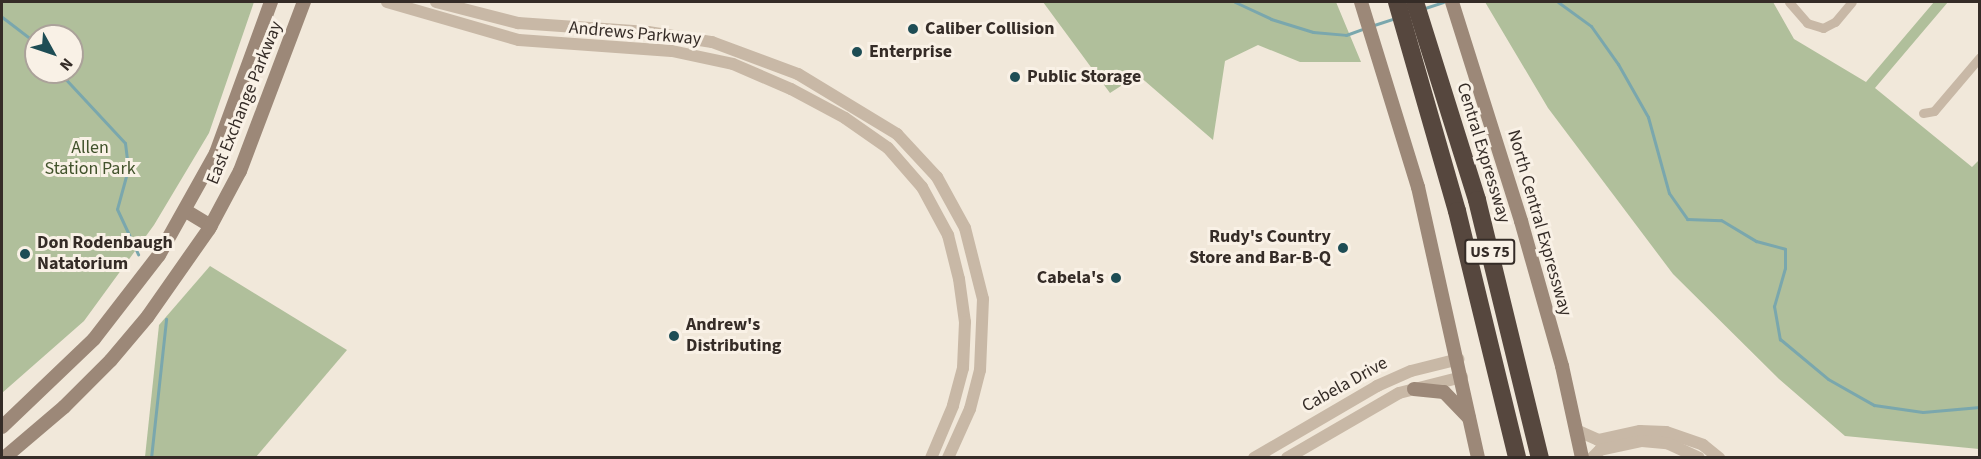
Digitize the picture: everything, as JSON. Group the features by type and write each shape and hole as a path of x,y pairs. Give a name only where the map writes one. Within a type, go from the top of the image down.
{"highway":[{"name":"US 75","path":"1397,2 1416,62 1472,265 1517,458"},
{"name":"Central Expressway","path":"1415,2 1489,245 1540,458"}],"main road":[{"name":"East Exchange Parkway","path":"2,427 50,384 104,326 148,270 186,211 228,126 271,2"},
{"name":"East Exchange Parkway","path":"4,458 64,407 111,360 148,316 211,226 240,171 304,2"},
{"path":"1361,2 1419,187 1459,359 1478,458"},
{"name":"North Central Expressway","path":"1452,2 1521,221 1582,458"},
{"path":"186,211 211,226"},
{"path":"1414,389 1444,392 1471,422"}],"street":[{"name":"Andrews Parkway","path":"387,2 501,36 563,46 618,46 705,57 791,88 845,118 888,148 922,187 948,235 959,279 965,337 960,385 932,458"},
{"name":"Andrews Parkway","path":"436,2 505,20 562,28 620,30 712,42 798,74 897,135 937,177 965,228 979,271 984,322 980,370 948,458"},
{"path":"1789,2 1807,23 1823,28 1835,22 1852,2"},
{"path":"501,36 505,20"},
{"path":"618,46 620,30"},
{"path":"1923,113 1934,111 1980,57"},
{"path":"791,88 798,74"},
{"path":"948,235 965,228"},
{"path":"959,433 956,421 967,389 972,352 965,337"},
{"name":"Cabela Drive","path":"1254,458 1386,382 1459,359"},
{"name":"Cabela Drive","path":"1287,458 1388,399 1414,389 1462,377"},
{"path":"1576,430 1598,440 1640,431 1666,432 1694,441 1719,458"},
{"path":"1592,458 1600,450 1642,441 1667,443 1699,458"}],"green space":[{"name":"Allen Station Park","path":"2,2 254,2 209,133 154,225 84,321 2,393"},
{"path":"1043,2 1336,2 1361,62 1300,62 1258,45 1225,61 1213,140 1138,75 1110,93"},
{"path":"1485,2 1773,2 1794,39 1866,82 1934,2 1948,2 1875,88 1972,167 1979,160 1979,449 1845,436 1779,379 1673,274 1548,108"},
{"path":"210,266 347,350 256,457 145,457 159,325"}],"waterway":[{"path":"1235,2 1271,19 1313,32 1346,35 1365,28"},
{"path":"1425,8 1443,2"},
{"path":"1558,2 1591,26 1618,64 1648,117 1669,193 1687,219 1721,220 1756,241 1785,249 1785,268 1774,306 1780,339 1828,379 1874,405 1923,412 1980,407"},
{"path":"2,17 24,34"},
{"path":"1374,25 1396,18"},
{"path":"70,84 125,143 128,169 117,209 138,254"},
{"path":"151,458 166,319"}],"place":[{"name":"Caliber Collision","path":"913,29"},
{"name":"Enterprise","path":"857,52"},
{"name":"Public Storage","path":"1015,77"},
{"name":"Rudy's Country Store and Bar-B-Q","path":"1343,248"},
{"name":"Don Rodenbaugh Natatorium","path":"25,254"},
{"name":"Cabela's","path":"1116,278"},
{"name":"Andrew's Distributing","path":"674,336"}]}
